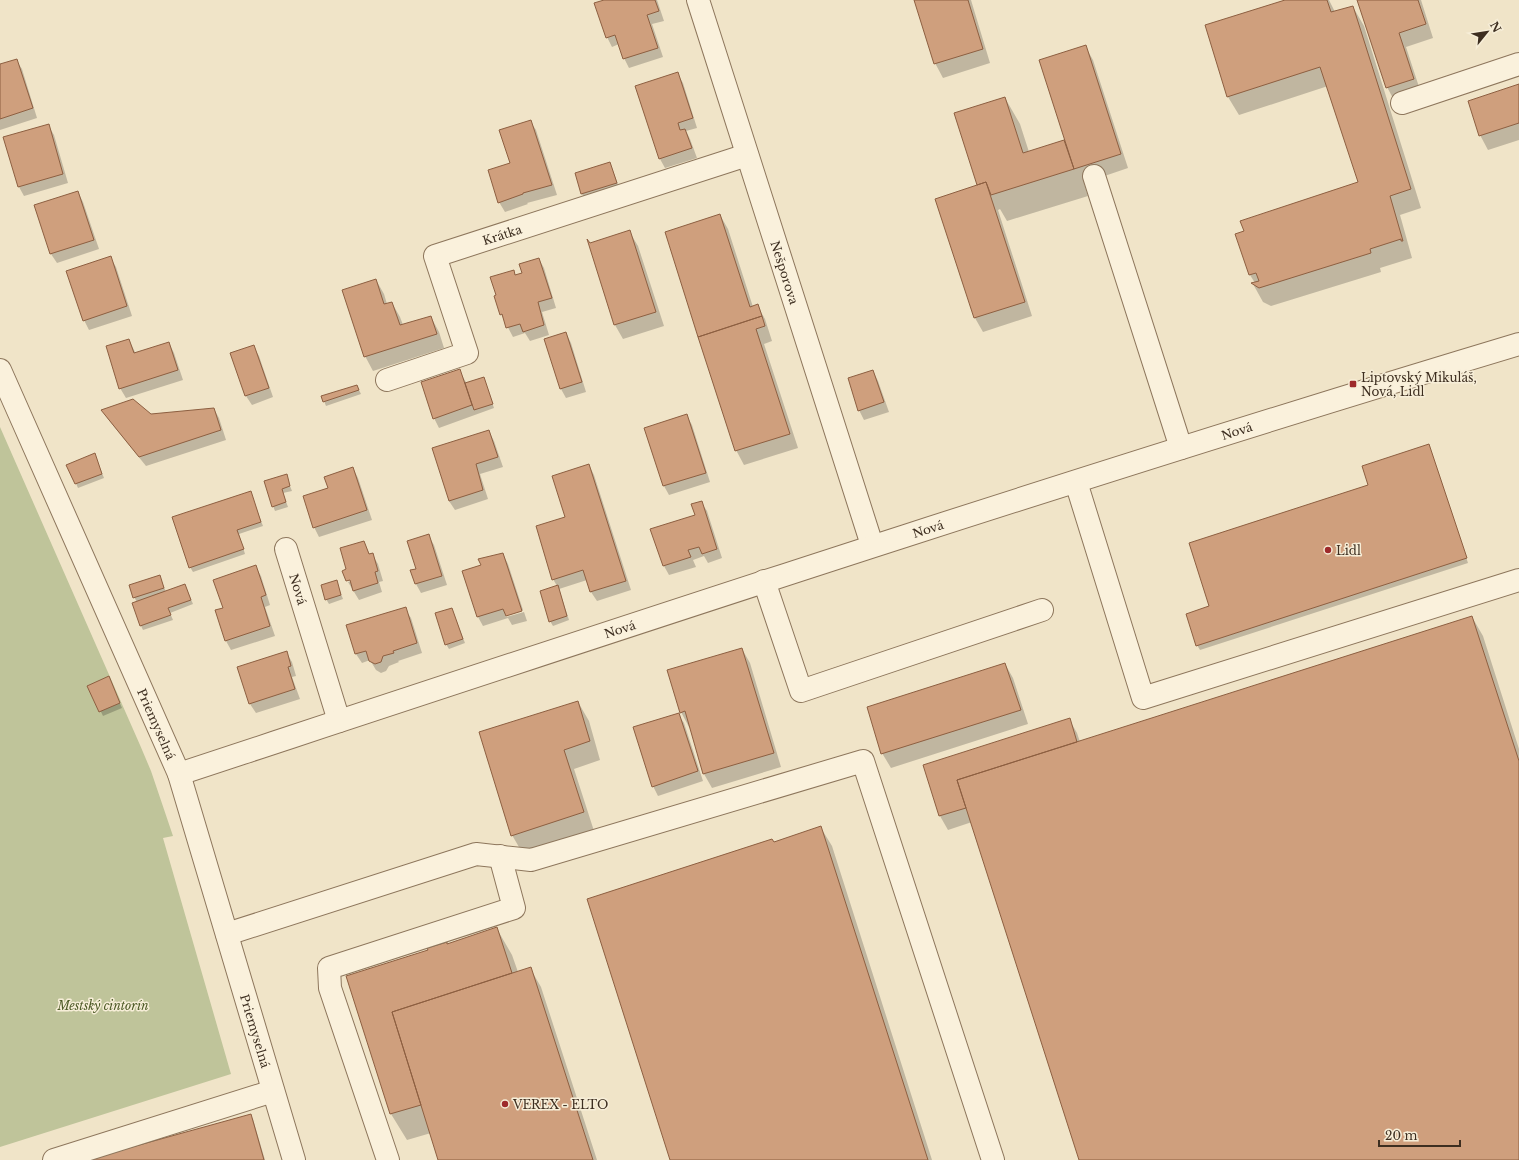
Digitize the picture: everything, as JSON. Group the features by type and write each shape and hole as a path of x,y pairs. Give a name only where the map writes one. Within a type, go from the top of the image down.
{"street":[{"name":"Nešporova","path":"698,0 872,545"},
{"path":"1402,104 1519,64"},
{"name":"Krátka","path":"387,380 467,354 435,256 747,155"},
{"path":"1094,176 1181,448"},
{"name":"Nová","path":"179,774 872,545 1519,344"},
{"name":"Priemyselná","path":"0,370 179,774 294,1160"},
{"path":"1076,482 1143,698 1519,580"},
{"name":"Nová","path":"286,549 339,721"},
{"path":"764,581 801,691 1042,610"},
{"path":"227,934 476,854 531,860 863,761 992,1160"},
{"path":"388,1160 330,988 329,968 514,908 500,856"},
{"path":"54,1160 273,1091"}],"green space":[{"name":"Mestský cintorín","path":"0,427 151,771 173,836 163,838 231,1074 0,1147"}],"building":[{"path":"604,0 655,0 659,11 647,15 658,48 623,59 615,35 606,38 594,3"},
{"path":"914,0 968,0 983,49 934,64"},
{"path":"1285,0 1327,0 1331,12 1353,6 1411,189 1390,196 1403,241 1401,241 1401,239 1370,249 1371,253 1259,288 1251,283 1259,281 1256,273 1249,275 1235,234 1244,231 1240,221 1358,182 1320,67 1227,97 1205,25"},
{"path":"1357,0 1418,0 1426,24 1399,33 1414,79 1386,88"},
{"path":"1086,45 1121,154 1074,169 1039,60"},
{"path":"17,59 33,108 0,119 0,64"},
{"path":"678,72 693,118 678,123 680,130 685,129 692,148 659,159 635,86"},
{"path":"1519,84 1519,123 1479,136 1468,101"},
{"path":"1005,97 1023,153 1064,140 1074,169 991,195 986,182 977,185 954,113"},
{"path":"531,120 552,185 523,193 498,203 488,170 510,163 499,130"},
{"path":"49,124 63,174 18,187 3,137"},
{"path":"610,162 617,183 581,194 575,173"},
{"path":"986,182 1025,302 974,318 935,199"},
{"path":"78,191 94,240 50,254 34,205"},
{"path":"720,214 750,307 758,304 762,316 698,337 665,232"},
{"path":"630,230 656,312 614,325 587,239 590,243"},
{"path":"111,256 127,306 83,321 66,271"},
{"path":"539,258 552,298 538,302 544,325 523,332 520,324 506,328 494,296 496,295 490,277 514,270 515,275 522,273 519,264"},
{"path":"376,279 384,304 392,302 400,325 431,316 437,334 364,357 342,290"},
{"path":"762,316 765,326 756,329 790,434 735,451 698,337"},
{"path":"566,332 582,382 560,389 544,339"},
{"path":"129,339 134,353 169,342 178,370 119,389 106,346"},
{"path":"254,345 269,388 245,396 230,353"},
{"path":"460,369 472,405 433,419 421,382"},
{"path":"873,370 884,402 858,411 848,378"},
{"path":"484,377 493,404 474,410 465,383"},
{"path":"357,385 359,390 323,402 321,396"},
{"path":"133,399 151,414 214,408 221,430 139,457 101,410"},
{"path":"687,414 706,473 663,486 644,428"},
{"path":"489,430 498,457 476,464 483,490 449,501 432,448"},
{"name":"Lidl","path":"1429,444 1467,558 1196,646 1186,614 1209,606 1189,543 1368,485 1362,466"},
{"path":"95,453 102,474 75,484 66,465"},
{"path":"589,464 626,581 590,592 583,570 552,580 536,526 565,517 552,476"},
{"path":"353,467 367,510 313,528 303,496 328,488 324,477"},
{"path":"287,474 290,486 282,489 286,502 272,507 264,481"},
{"path":"251,491 261,522 237,530 244,549 189,568 172,517"},
{"path":"702,501 717,549 702,554 699,547 688,550 691,557 663,566 650,529 695,515 691,504"},
{"path":"429,534 442,576 415,584 410,570 416,569 407,541"},
{"path":"364,541 369,554 373,553 378,571 375,572 378,583 353,591 350,580 346,581 342,571 346,569 340,548"},
{"path":"503,553 522,611 506,616 503,609 477,617 462,571 481,565 478,559"},
{"path":"256,565 266,595 261,597 270,626 225,641 215,610 223,608 213,580"},
{"path":"160,575 164,588 133,598 129,585"},
{"path":"337,580 341,595 325,600 321,585"},
{"path":"185,584 191,600 168,608 171,615 140,626 132,603"},
{"path":"558,585 567,616 549,622 540,591"},
{"path":"406,607 417,643 383,656 381,662 375,664 369,661 366,651 355,654 346,625"},
{"path":"452,608 463,639 445,645 435,613"},
{"path":"1472,616 1519,761 1519,1160 1079,1160 957,780"},
{"path":"742,648 774,753 703,774 685,711 680,713 667,670"},
{"path":"287,651 291,666 288,667 295,689 249,704 237,667"},
{"path":"1005,663 1021,710 881,754 867,707"},
{"path":"109,676 120,703 99,712 87,686"},
{"path":"578,701 590,741 564,750 584,812 511,836 479,732"},
{"path":"679,713 698,771 652,787 633,727"},
{"path":"1070,718 1077,742 957,780 966,808 939,816 923,765"},
{"path":"821,826 928,1160 670,1160 587,899 772,839 774,842"},
{"path":"497,927 512,973 392,1012 421,1105 390,1114 346,976 428,950 427,948 447,942 447,944"},
{"path":"531,967 593,1160 438,1160 392,1012"},
{"path":"251,1114 264,1160 85,1160"}],"place":[{"name":"Liptovský Mikuláš, Nová, Lidl","path":"1353,384"},
{"name":"Lidl","path":"1328,550"},
{"name":"VEREX - ELTO","path":"505,1104"}]}
